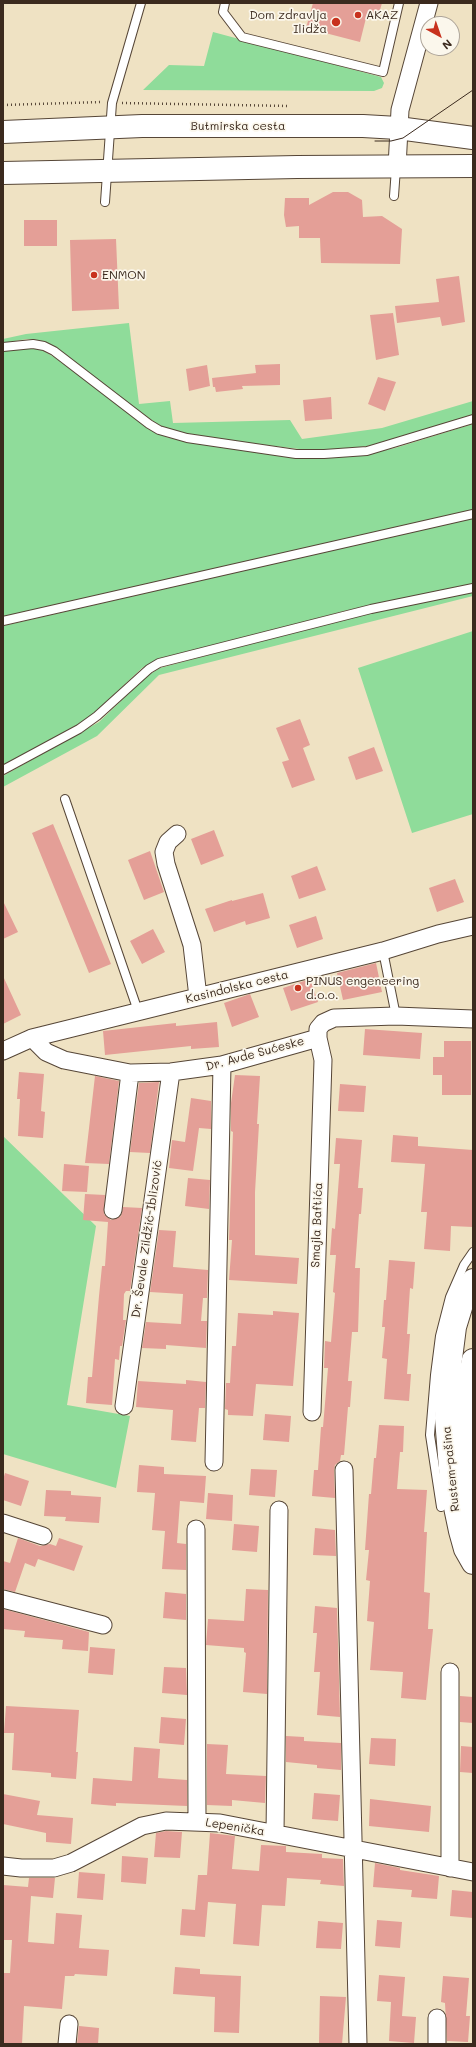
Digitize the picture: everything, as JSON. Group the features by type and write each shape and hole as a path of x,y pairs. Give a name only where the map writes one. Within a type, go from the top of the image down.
{"main road":[{"name":"Butmirska cesta","path":"3,132 110,128 247,126 398,128 473,138"},
{"path":"3,173 107,170 473,166"},
{"name":"Rustem-pašina","path":"473,1280 455,1327 447,1390 446,1418 452,1493 461,1537 473,1563"},
{"path":"473,1360 464,1404 463,1448 467,1501 473,1535"}],"street":[{"path":"396,167 400,110 429,3"},
{"path":"177,834 168,842 164,852 166,864 192,945 198,997"},
{"name":"Kasindolska cesta","path":"3,1051 32,1038 383,951 438,934 473,926"},
{"name":"Dr. Avde Sućeske","path":"32,1038 46,1052 64,1060 130,1074 170,1072 222,1065 318,1038 318,1029 323,1022 334,1018 396,1016 473,1019"},
{"name":"Smajla Baftića","path":"312,1412 323,1060 318,1038"},
{"path":"214,1462 222,1065"},
{"name":"Dr. Ševale Zildžić-Iblizović","path":"124,1406 170,1072"},
{"path":"114,1210 130,1074"},
{"path":"344,1470 358,2044"},
{"path":"275,1833 279,1510"},
{"path":"3,1523 43,1536"},
{"path":"196,1529 197,1822"},
{"path":"3,1599 103,1625"},
{"path":"450,1672 450,1868"},
{"name":"Lepenička","path":"3,1866 21,1868 54,1868 71,1863 142,1826 166,1821 220,1823 473,1872"},
{"path":"437,2018 437,2044"},
{"path":"67,2044 69,2024"}],"lane":[{"path":"105,202 112,102 141,3"},
{"path":"225,3 223,12 242,37 383,72 400,3"},
{"path":"394,196 396,167"},
{"path":"3,347 33,344 44,346 54,351 148,424 160,430 187,438 296,454 330,454 367,450 473,420"},
{"path":"3,620 473,514"},
{"path":"3,770 79,729 97,716 149,669 159,663 371,609 473,588"},
{"path":"65,799 138,1011"},
{"path":"383,951 396,1016"},
{"name":"Rustem-pašina","path":"441,1507 430,1435 434,1375 440,1336 450,1297 464,1265 473,1252"}],"path":[{"path":"3,105 112,102 291,106"}],"green space":[{"path":"213,32 381,77 384,83 382,88 374,91 143,90 169,65 204,66"},
{"path":"129,323 139,404 170,401 173,423 290,420 302,439 382,428 473,401 473,416 368,446 338,450 308,450 240,442 178,432 159,425 49,344 38,340 27,339 3,343 3,339 26,334"},
{"path":"19,348 40,349 54,357 152,430 166,437 188,442 307,457 345,457 395,448 473,424 473,511 3,617 3,351"},
{"path":"473,518 473,584 344,611 152,663 142,668 89,718 3,766 3,626"},
{"path":"473,591 473,596 159,675 97,736 3,787 3,776 99,722 147,676 160,668 346,618"},
{"path":"473,631 473,814 412,833 358,668"},
{"path":"3,1136 96,1226 67,1405 130,1416 116,1488 3,1454"}],"building":[{"name":"Dom zdravlja Ilidža","path":"313,3 382,3 378,17 367,14 360,42 306,28"},
{"path":"333,192 348,192 362,200 363,217 382,216 402,229 400,264 321,263 320,238 299,238 299,226 286,227 284,215 285,198 309,198 309,205"},
{"path":"24,220 57,220 57,246 24,246"},
{"name":"ENMON","path":"116,239 119,309 72,311 70,240"},
{"path":"459,276 465,322 442,326 440,317 397,323 395,306 439,302 436,279"},
{"path":"393,313 399,355 376,360 370,315"},
{"path":"280,364 280,385 242,386 243,389 216,392 215,387 213,387 212,378 256,373 255,365"},
{"path":"207,365 210,386 189,391 186,369"},
{"path":"378,377 396,382 385,411 368,404"},
{"path":"331,397 332,419 305,421 303,400"},
{"path":"300,719 310,745 303,748 315,780 292,788 282,762 289,760 276,728"},
{"path":"374,747 383,771 356,780 348,757"},
{"path":"53,824 111,964 89,973 32,833"},
{"path":"214,830 224,856 201,865 191,839"},
{"path":"150,851 164,892 144,900 128,860"},
{"path":"317,866 326,890 299,899 291,876"},
{"path":"455,879 464,902 437,912 429,888"},
{"path":"263,893 270,918 246,925 245,921 214,932 205,909 232,900"},
{"path":"3,901 18,932 3,939"},
{"path":"316,916 323,939 297,948 289,925"},
{"path":"153,929 165,952 142,964 130,941"},
{"path":"376,963 382,992 343,1000 337,973"},
{"path":"3,976 21,1015 3,1024"},
{"path":"310,979 318,1002 291,1011 283,988"},
{"path":"250,994 259,1017 232,1027 224,1003"},
{"path":"217,1022 219,1047 191,1049 191,1046 105,1055 103,1031 176,1023 176,1026"},
{"path":"365,1029 422,1033 420,1059 363,1055"},
{"path":"444,1041 471,1041 471,1095 442,1095 442,1075 433,1075 433,1057 444,1057"},
{"path":"19,1072 44,1074 41,1111 45,1112 43,1138 18,1136 20,1099 17,1099"},
{"path":"235,1075 260,1076 255,1192 255,1255 299,1258 297,1284 229,1280 232,1240 229,1240 233,1132 231,1131 231,1103"},
{"path":"95,1076 119,1081 109,1164 85,1163"},
{"path":"159,1082 150,1153 130,1152 139,1083"},
{"path":"340,1084 366,1086 364,1112 338,1111"},
{"path":"191,1098 211,1101 211,1129 199,1128 193,1171 169,1168 172,1140 185,1142"},
{"path":"393,1135 418,1137 418,1146 473,1150 473,1227 451,1226 450,1251 424,1249 427,1212 421,1212 425,1164 391,1162"},
{"path":"336,1138 362,1140 358,1188 363,1188 361,1214 359,1214 355,1268 360,1268 358,1332 352,1332 348,1381 352,1381 350,1407 348,1407 344,1455 341,1455 340,1461 335,1465 334,1470 335,1498 312,1496 314,1470 318,1470 321,1427 323,1427 328,1368 324,1368 325,1341 331,1342 335,1293 333,1292 336,1255 330,1255 332,1228 335,1229 340,1164 334,1164"},
{"path":"64,1164 89,1166 87,1192 62,1191"},
{"path":"188,1178 210,1180 209,1209 185,1206"},
{"path":"85,1194 105,1195 104,1214 111,1220 121,1216 123,1207 142,1208 130,1291 126,1291 124,1294 123,1320 126,1320 122,1346 120,1346 119,1360 115,1359 112,1405 86,1403 88,1377 92,1377 102,1266 105,1266 108,1222 83,1220"},
{"path":"159,1230 176,1231 173,1267 208,1270 207,1298 203,1298 201,1321 207,1321 206,1348 166,1345 166,1349 142,1348 146,1322 181,1324 183,1294 150,1292"},
{"path":"389,1260 415,1262 413,1289 410,1288 407,1334 410,1334 407,1374 411,1374 409,1401 384,1399 387,1359 382,1358 385,1327 382,1327"},
{"path":"273,1311 299,1313 293,1386 256,1384 253,1416 228,1415 228,1410 225,1409 226,1383 230,1383 232,1346 236,1346 238,1313 273,1315"},
{"path":"186,1380 206,1382 205,1408 199,1408 196,1442 171,1440 173,1410 136,1407 138,1381 186,1384"},
{"path":"265,1414 291,1416 289,1442 263,1440"},
{"path":"379,1425 404,1426 403,1452 400,1452 397,1489 427,1490 424,1532 427,1532 424,1592 430,1593 428,1629 433,1629 426,1700 401,1698 403,1672 370,1670 374,1622 367,1621 370,1581 366,1580 369,1550 365,1550 369,1494 371,1494"},
{"path":"139,1465 164,1467 164,1474 206,1476 204,1503 180,1501 177,1543 186,1544 186,1570 162,1569 165,1531 152,1530 155,1493 137,1492"},
{"path":"251,1469 277,1470 275,1497 249,1495"},
{"path":"5,1473 29,1481 21,1506 3,1500 3,1480"},
{"path":"46,1490 71,1491 71,1495 101,1497 99,1523 65,1521 66,1517 44,1516"},
{"path":"208,1493 233,1495 232,1521 206,1519"},
{"path":"234,1524 259,1526 257,1552 232,1550"},
{"path":"315,1528 335,1530 336,1556 313,1555"},
{"path":"18,1538 40,1546 50,1544 56,1546 59,1538 83,1546 74,1571 38,1559 35,1567 25,1563 15,1592 3,1589 3,1561 10,1563"},
{"path":"246,1589 268,1590 267,1694 243,1692 246,1653 244,1652 244,1648 206,1645 208,1619 244,1621"},
{"path":"165,1592 186,1594 186,1620 163,1618"},
{"path":"315,1606 337,1608 340,1717 317,1715 320,1672 314,1672 317,1633 313,1633"},
{"path":"3,1609 89,1632 88,1651 62,1649 63,1640 24,1637 25,1631 3,1629"},
{"path":"90,1647 115,1649 113,1675 88,1673"},
{"path":"164,1667 186,1668 187,1695 162,1693"},
{"path":"460,1696 473,1697 473,1723 460,1722"},
{"path":"6,1706 79,1710 76,1779 51,1777 51,1773 12,1770 14,1733 4,1733"},
{"path":"161,1717 186,1719 184,1745 159,1743"},
{"path":"286,1736 304,1737 304,1741 341,1743 341,1770 317,1768 317,1765 286,1762"},
{"path":"371,1738 396,1739 395,1766 369,1764"},
{"path":"207,1744 228,1745 226,1774 266,1776 265,1803 232,1800 232,1806 207,1805"},
{"path":"461,1746 473,1747 473,1773 460,1772"},
{"path":"134,1747 160,1749 158,1778 187,1780 187,1806 116,1803 116,1806 91,1804 93,1778 132,1781"},
{"path":"314,1793 340,1795 338,1821 312,1819"},
{"path":"3,1794 40,1801 37,1815 73,1818 71,1844 46,1842 46,1833 3,1824"},
{"path":"370,1799 431,1806 429,1832 369,1826"},
{"path":"166,1831 182,1832 180,1858 154,1857 156,1833"},
{"path":"210,1833 235,1836 232,1869 259,1871 261,1845 286,1846 286,1852 322,1854 322,1858 343,1859 344,1886 320,1884 321,1880 287,1878 285,1906 262,1905 259,1946 233,1944 236,1904 208,1902 205,1937 180,1935 182,1909 195,1910 198,1875 207,1875"},
{"path":"122,1856 148,1858 146,1884 121,1882"},
{"path":"375,1863 400,1868 400,1870 439,1876 437,1899 411,1897 412,1890 373,1887"},
{"path":"79,1872 105,1874 103,1900 77,1898"},
{"path":"29,1878 55,1878 53,1898 31,1896 28,1942 54,1944 56,1913 82,1915 79,1948 109,1950 107,1976 75,1974 74,1976 65,1976 62,2009 24,2006 22,2044 3,2044 3,1973 10,1973 12,1940 3,1940 3,1885 28,1887"},
{"path":"452,1890 473,1892 473,1918 450,1916"},
{"path":"377,1920 402,1922 400,1948 375,1946"},
{"path":"318,1921 343,1923 341,1949 316,1948"},
{"path":"175,1967 200,1969 200,1974 241,1976 239,2033 214,2032 215,1997 173,1994"},
{"path":"379,1975 405,1977 402,2016 416,2017 414,2043 389,2041 391,2002 377,2001"},
{"path":"443,1976 469,1978 466,2016 470,2016 468,2042 447,2041 445,2003 441,2002"},
{"path":"320,1996 346,1997 342,2044 319,2044"},
{"path":"79,2026 99,2028 98,2044 77,2044"}],"tram line":[{"path":"375,141 391,141 403,138 473,90"}],"place":[{"name":"AKAZ","path":"358,15"},
{"name":"Dom zdravlja Ilidža","path":"336,22"},
{"name":"ENMON","path":"94,275"},
{"name":"PINUS engeneering d.o.o.","path":"298,988"}]}
